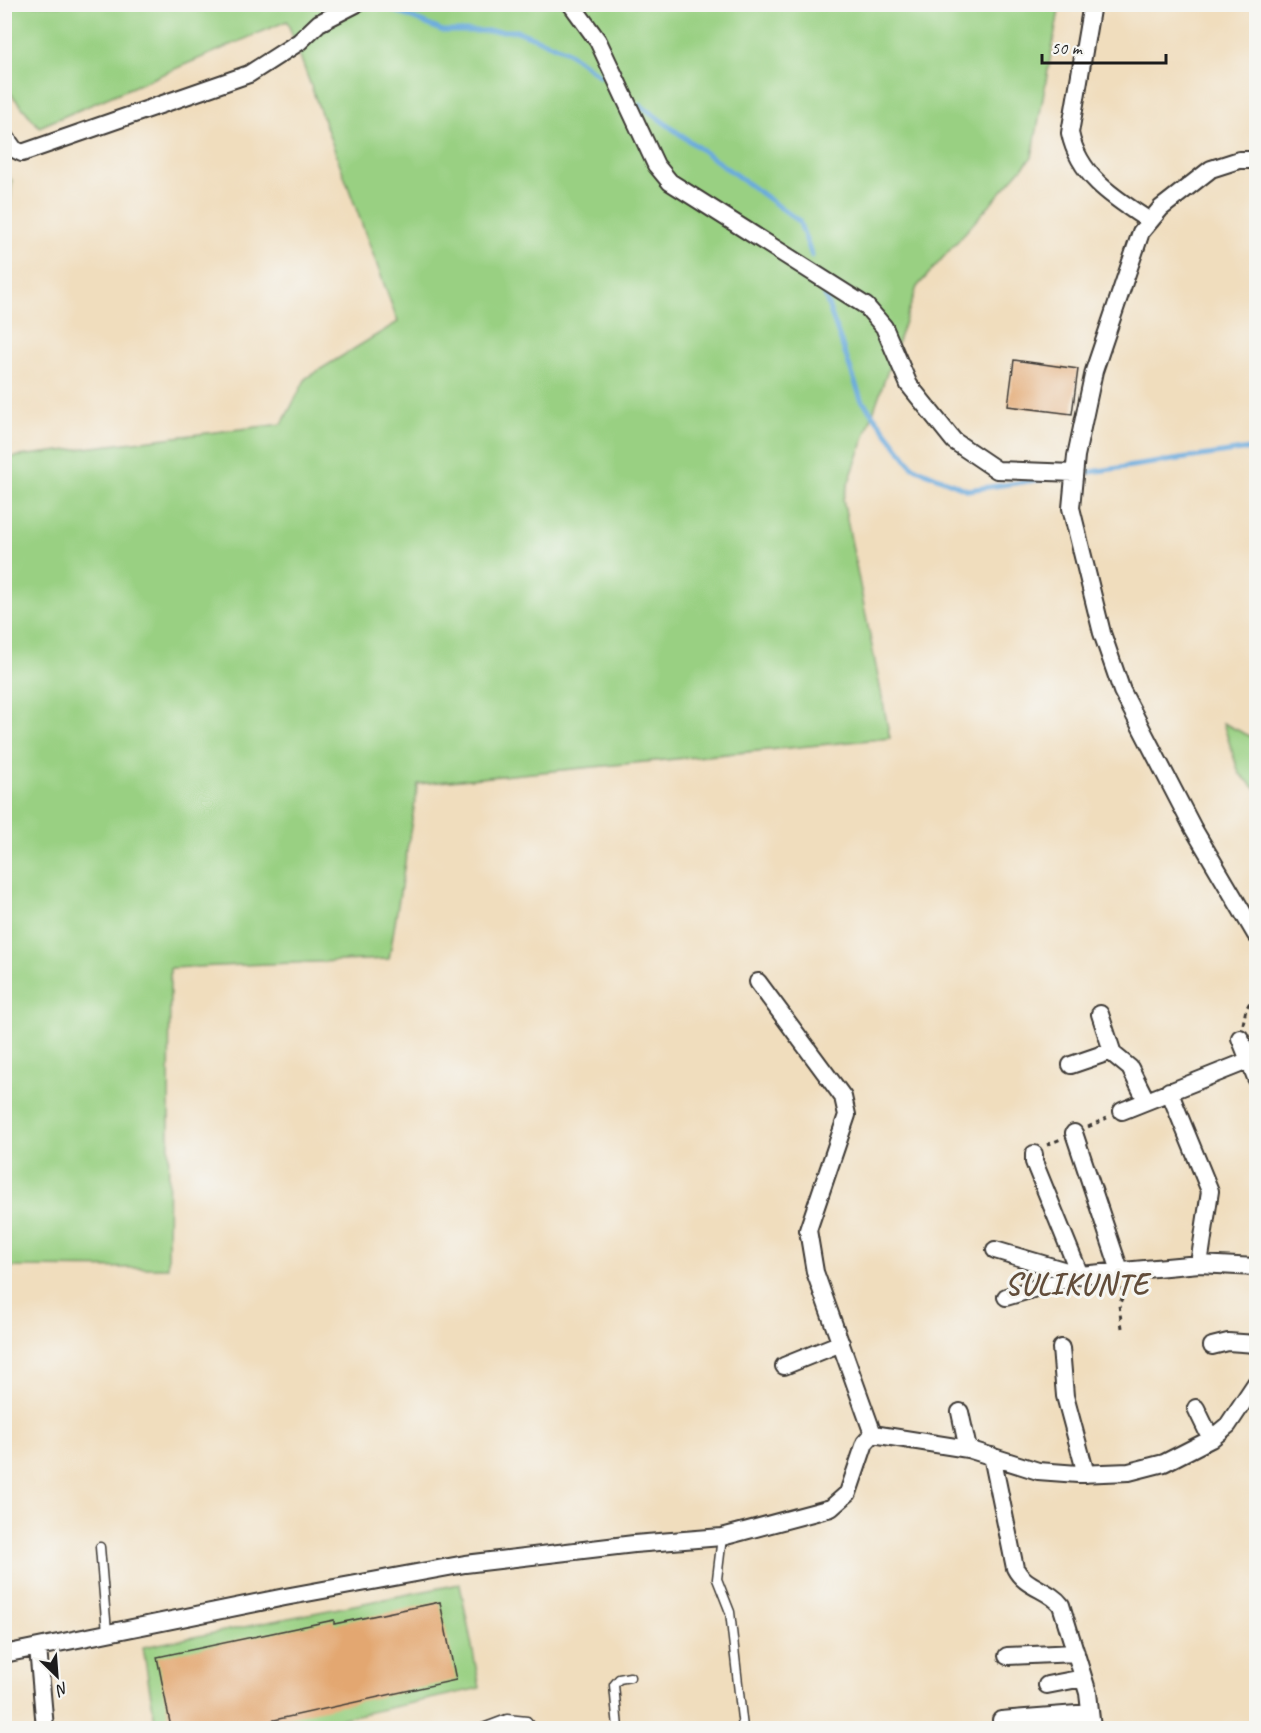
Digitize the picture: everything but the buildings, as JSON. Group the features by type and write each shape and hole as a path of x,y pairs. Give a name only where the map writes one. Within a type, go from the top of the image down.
{"street":[{"path":"4,135 14,149 22,153 249,74 299,42 319,23 356,4"},
{"path":"571,4 598,41 656,165 670,182 866,306 884,327 909,385 954,441 973,456 998,470 1073,478"},
{"path":"1092,4 1070,132 1073,148 1100,188 1148,220"},
{"path":"1257,160 1239,160 1212,169 1148,220 1141,232 1094,371 1073,478 1073,518 1102,633 1122,691 1193,828 1257,935"},
{"path":"758,982 843,1097 847,1115 808,1230 815,1272 873,1434"},
{"path":"1100,1014 1115,1058 1130,1068 1146,1100"},
{"path":"1240,1038 1257,1078"},
{"path":"1071,1065 1112,1051"},
{"path":"1122,1111 1250,1060"},
{"path":"1169,1091 1210,1191 1199,1264"},
{"path":"1074,1133 1120,1271"},
{"path":"1034,1154 1034,1162 1080,1275"},
{"path":"995,1250 1080,1275"},
{"path":"1006,1297 1080,1275 1199,1264 1256,1266"},
{"path":"1212,1347 1228,1342 1257,1344"},
{"path":"784,1366 841,1343"},
{"path":"1061,1348 1065,1396 1086,1474"},
{"path":"873,1434 968,1449 1038,1471 1086,1474 1129,1472 1164,1463 1212,1439 1228,1425 1257,1383"},
{"path":"1196,1408 1212,1439"},
{"path":"960,1412 968,1449"},
{"path":"4,1654 107,1632 465,1564 634,1544 722,1537 831,1508 848,1492 865,1443 873,1434"},
{"path":"992,1456 1015,1568 1024,1581 1054,1597 1061,1605 1083,1678 1091,1721 1001,1720"},
{"path":"38,1648 45,1728"},
{"path":"1007,1656 1076,1653"},
{"path":"1047,1685 1083,1678"}],"lane":[{"path":"722,1537 717,1579 730,1612 743,1728"},
{"path":"100,1547 107,1632"},
{"path":"618,1728 614,1685 619,1679 630,1677"},
{"path":"483,1728 507,1719 527,1721 534,1728"}],"path":[{"path":"1240,1038 1246,1009 1257,992"},
{"path":"1034,1154 1122,1111"},
{"path":"1120,1271 1123,1296 1119,1305 1122,1328"}],"green space":[{"path":"5,5 1060,5 1032,157 917,287 843,499 890,738 418,784 389,959 170,968 168,1268 5,1267 4,458 282,424 306,378 398,322 287,21 39,127 5,87"},
{"path":"5,171 12,181 5,262"},
{"path":"1223,723 1256,739 1256,789 1239,773"},
{"path":"460,1584 480,1688 298,1728 156,1728 143,1647"}],"waterway":[{"path":"388,8 443,31 517,31 565,50 600,76"},
{"path":"640,105 799,221 812,256"},
{"path":"825,296 861,399 913,467 968,490 1044,479"},
{"path":"1077,474 1256,448"}],"district":[{"name":"SULIKUNTE","path":"1077,1284"}]}
